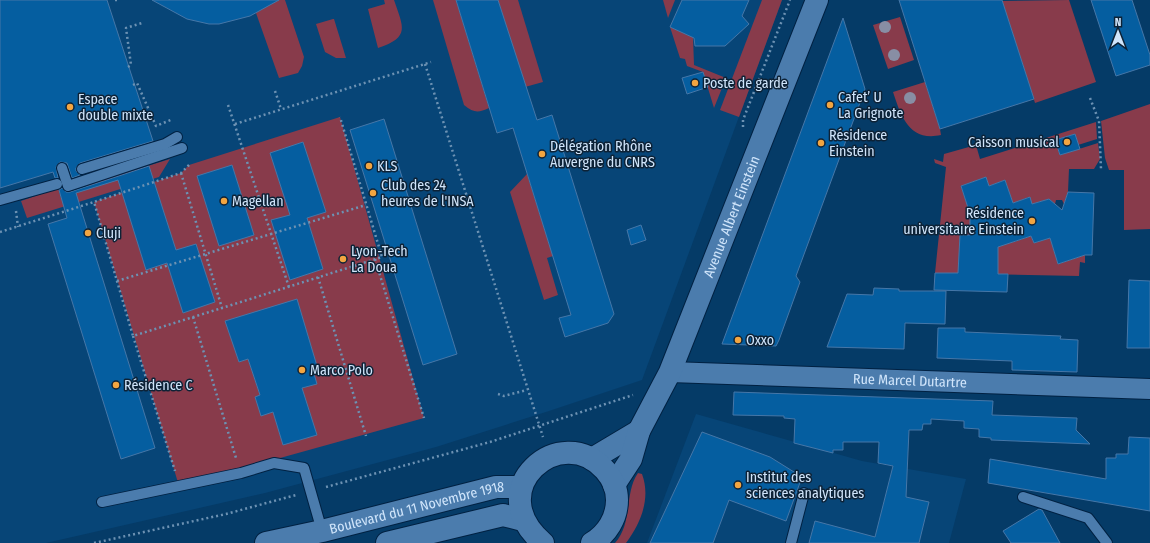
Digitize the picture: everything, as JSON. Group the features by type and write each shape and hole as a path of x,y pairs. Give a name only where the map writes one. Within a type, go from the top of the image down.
{"street":[{"name":"Avenue Albert Einstein","path":"614,485 631,459 639,431 670,372 817,0"},
{"name":"Rue Marcel Dutartre","path":"670,372 1150,389"},
{"path":"592,459 639,431"},
{"path":"543,543 531,533 523,520 520,504 522,488 528,474 538,464 550,456 564,453 579,454 592,459 609,475 614,485 617,500 615,514 609,528 599,539 592,543"},
{"name":"Boulevard du 11 Novembre 1918","path":"266,543 322,531 496,487 522,488"},
{"name":"Boulevard du 11 Novembre 1918","path":"387,543 502,515 523,520"}],"lane":[{"path":"82,169 165,144 177,137"},
{"path":"62,168 68,186 182,148"},
{"path":"0,200 57,184"},
{"path":"102,502 241,472 274,463 304,468 322,531"},
{"path":"791,543 804,493"},
{"path":"1023,497 1088,518 1107,543"}],"path":[{"path":"115,0 120,0"},
{"path":"128,67 131,65 126,28 142,23"},
{"path":"235,124 431,62"},
{"path":"425,64 539,427"},
{"path":"133,84 137,84 156,126 173,118"},
{"path":"276,91 281,110"},
{"path":"1090,98 1099,121 1101,169"},
{"path":"228,105 289,287"},
{"path":"133,336 382,257 340,118"},
{"path":"0,232 182,173 189,165"},
{"path":"182,173 222,308"},
{"path":"94,202 179,486"},
{"path":"117,281 366,205"},
{"path":"375,259 424,418"},
{"path":"318,278 366,436"},
{"path":"193,317 241,472"},
{"path":"498,394 504,396 527,390"},
{"path":"94,543 226,514 539,427 598,407"}],"shaded area":[{"name":"Lyon-Tech La Doua","path":"0,0 782,0 642,380 436,447 265,493 46,543 0,543"},
{"path":"271,0 285,0 304,57 302,66 298,73 279,78 256,13"},
{"path":"384,0 394,0 402,24 402,30 396,40 378,48 368,9 385,4"},
{"path":"433,0 456,0 489,108 482,111 476,111 471,110 464,105"},
{"path":"498,0 518,0 543,82 525,87"},
{"path":"663,0 675,0 668,18"},
{"path":"762,0 782,0 739,117 720,110"},
{"path":"1069,0 1096,82 1035,103 1002,1"},
{"path":"900,17 914,60 888,69 873,25"},
{"path":"334,19 346,58 336,58 325,52 316,24"},
{"path":"670,27 693,37 694,65 726,78 714,108 703,72 687,66 685,59 680,58"},
{"path":"925,82 941,135 921,135 914,131 903,118 893,92"},
{"path":"1150,104 1150,229 1124,230 1124,170 1109,170 1105,158 1101,121"},
{"path":"340,117 424,418 179,486 94,202 181,173 189,165"},
{"path":"1096,122 1097,139 1078,145 1075,134 1055,140 1060,155 1098,143 1100,159 1094,169 1069,169 1068,192 1064,204 1062,200 1056,200 1055,204 1049,199 1032,204 1029,197 1013,203 1005,180 989,186 986,177 961,186 968,207 970,207 970,235 960,235 959,260 998,262 998,242 1008,239 1014,242 1031,236 1034,243 1050,238 1058,264 1085,255 1085,263 1080,262 1079,276 935,273 946,167 935,163 934,159 943,162 944,154 976,145 980,159"},
{"path":"170,159 159,177 27,218 21,201 58,188 61,198 88,189 87,185"},
{"path":"527,174 553,256 547,258 558,295 544,300 510,192"},
{"path":"696,414 862,461 966,479 949,543 647,543"},
{"path":"638,473 642,474 645,483 645,501 643,510 636,527 626,543 615,543 621,535 624,526 631,490"}],"building":[{"name":"Espace double mixte","path":"0,0 107,0 153,141 80,163 76,168 76,171 80,175 72,178 67,163 60,162 56,167 58,178 55,178 53,172 0,188"},
{"path":"152,0 279,0 250,16 219,24 209,24 187,19"},
{"name":"Délégation Rhône Auvergne du CNRS","path":"456,0 498,0 537,120 552,115 614,314 608,323 565,337 559,318 571,315 513,128 497,133"},
{"path":"682,0 749,0 742,16 749,24 725,46 695,46 694,38 670,27"},
{"path":"899,0 1002,0 1034,99 940,129"},
{"path":"1091,0 1132,0 1150,55 1150,65 1116,76"},
{"name":"Résidence Einstein","path":"843,18 865,89 796,276 800,282 779,340 776,346 722,344"},
{"name":"Poste de garde","path":"703,72 708,87 687,94 682,78"},
{"path":"384,119 457,354 423,365 350,130"},
{"name":"Caisson musical","path":"1075,134 1080,149 1060,155 1055,140"},
{"path":"303,142 326,212 307,218 323,269 290,280 271,220 290,215 270,153"},
{"name":"Magellan","path":"232,165 254,235 219,246 197,176"},
{"path":"149,166 176,250 196,244 215,302 183,313 167,263 146,270 118,180 76,193 155,448 121,459 48,224 67,218 59,190 62,188 66,192 70,192"},
{"name":"Résidence universitaire Einstein","path":"986,177 989,186 1005,180 1013,203 1030,197 1032,204 1049,199 1062,210 1068,192 1094,193 1092,255 1085,255 1058,264 1050,238 1034,243 1031,236 998,247 998,274 1008,274 1007,292 934,290 935,273 958,273 960,235 970,235 970,214 961,186"},
{"path":"641,225 646,240 631,245 627,230"},
{"path":"1129,280 1150,281 1150,348 1127,348"},
{"path":"874,288 899,289 899,291 946,291 945,324 905,323 904,349 827,347 847,294 873,295"},
{"name":"Marco Polo","path":"297,299 317,366 312,367 317,384 302,388 317,435 283,445 273,412 261,416 255,397 260,395 248,359 239,362 225,321"},
{"path":"938,328 965,328 965,332 1061,336 1060,339 1078,340 1077,372 1012,370 1012,361 937,358"},
{"path":"734,392 993,401 992,415 1077,418 1076,430 1090,444 991,440 991,438 979,437 979,429 964,428 964,421 931,419 931,424 923,424 922,430 909,430 906,497 929,502 919,543 809,543 815,521 875,537 893,466 878,463 879,442 843,442 843,450 833,450 833,453 794,443 795,419 784,418 784,416 733,415"},
{"name":"Institut des sciences analytiques","path":"702,432 770,457 802,477 786,521 729,500 713,543 650,543"},
{"path":"1129,437 1150,438 1150,511 988,483 990,459 1106,479 1106,458 1116,458 1116,454 1128,454"},
{"path":"1039,509 1042,510 1060,543 1011,543 1003,531"}],"place":[{"name":"Poste de garde","path":"695,83"},
{"name":"Cafet’ U La Grignote","path":"830,105"},
{"name":"Espace double mixte","path":"70,107"},
{"name":"Caisson musical","path":"1067,142"},
{"name":"Résidence Einstein","path":"821,143"},
{"name":"Délégation Rhône Auvergne du CNRS","path":"542,154"},
{"name":"KLS","path":"369,166"},
{"name":"Club des 24 heures de l'INSA","path":"373,193"},
{"name":"Magellan","path":"224,201"},
{"name":"Résidence universitaire Einstein","path":"1032,221"},
{"name":"Cluji","path":"88,233"},
{"name":"Lyon-Tech La Doua","path":"343,259"},
{"name":"Oxxo","path":"738,340"},
{"name":"Marco Polo","path":"302,370"},
{"name":"Résidence C","path":"116,385"},
{"name":"Institut des sciences analytiques","path":"738,485"}]}
